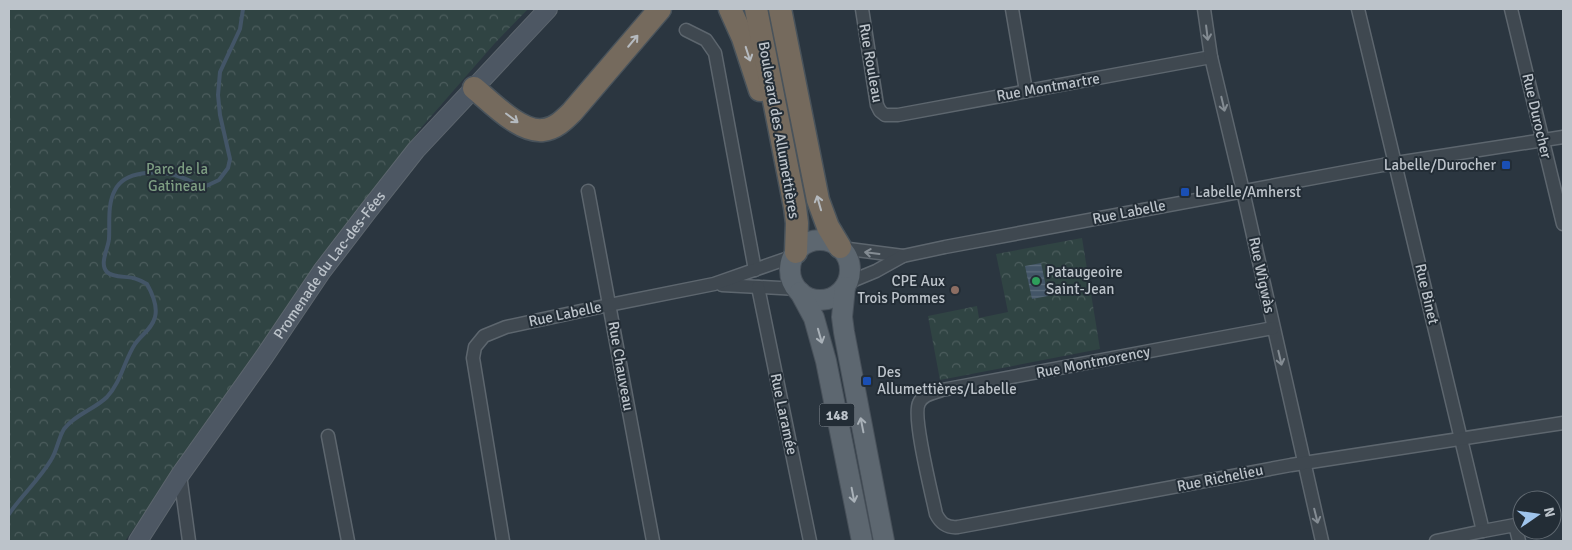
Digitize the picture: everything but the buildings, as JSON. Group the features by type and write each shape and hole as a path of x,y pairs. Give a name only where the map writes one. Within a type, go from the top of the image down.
{"highway":[{"path":"474,88 516,122 531,129 543,130 556,126 572,112 660,9"},
{"path":"730,9 743,38 790,181"},
{"name":"Boulevard des Allumettières","path":"756,9 797,223 795,254"},
{"name":"Boulevard des Allumettières","path":"780,9 818,200 828,227 840,248"},
{"path":"796,9 796,38 802,122"}],"main road":[{"path":"817,240 825,240 840,248 847,256 850,269 846,285 838,294 819,300 809,297 799,290 794,283 790,270 795,254 802,246 817,240"},
{"name":"148","path":"846,285 842,317 844,332 884,541"},
{"name":"148","path":"799,290 814,318 824,354 862,541"}],"street":[{"name":"Promenade du Lac-des-Fées","path":"138,541 180,475 264,357 322,271 368,211 416,150 548,9"},
{"name":"Rue Rouleau","path":"862,9 877,105 885,115"},
{"path":"1012,9 1026,91"},
{"name":"Rue Wìgwàs","path":"1204,9 1211,57 1322,541"},
{"name":"Rue Binet","path":"1358,9 1483,531"},
{"name":"Rue Durocher","path":"1511,9 1563,224"},
{"path":"686,30 706,40 715,53 756,270"},
{"name":"Rue Montmartre","path":"885,115 898,115 1211,57"},
{"name":"Rue Labelle","path":"840,248 903,256 1396,163 1563,136"},
{"name":"Rue Chauveau","path":"588,191 653,541"},
{"name":"Rue Labelle","path":"503,541 473,358 478,341 484,336 506,327 609,304 714,284 795,254"},
{"name":"Rue Labelle","path":"846,285 903,256"},
{"name":"Rue Labelle","path":"714,284 799,290"},
{"name":"Rue Laramée","path":"758,286 810,541"},
{"name":"Rue Montmorency","path":"925,464 917,408 922,398 927,395 942,390 1273,328"},
{"name":"Rue Richelieu","path":"925,464 936,514 939,521 952,528 1304,463 1563,423"},
{"path":"328,436 348,541"},
{"path":"180,475 189,541"},
{"path":"1436,541 1515,525 1519,541"}],"green space":[{"name":"Parc de la Gatineau","path":"9,9 528,9 495,43 420,129 125,541 9,541"},
{"path":"1082,238 1100,349 940,380 928,316 977,306 979,318 1008,312 996,254"}],"water":[{"name":"Pataugeoire Saint-Jean","path":"1041,263 1048,296 1032,299 1025,266"}],"waterway":[{"path":"9,514 51,460 60,437 68,424 102,401 112,391 135,344 154,321 156,313 155,304 147,284 135,278 110,274 105,269 104,261 109,239 110,208 115,190 120,183 134,175 151,173 175,175 204,187 219,180 228,168 230,159 220,115 218,95 220,72 240,29 243,9"}],"place":[{"name":"Labelle/Durocher","path":"1506,165"},
{"name":"Labelle/Amherst","path":"1185,192"},
{"name":"Pataugeoire Saint-Jean","path":"1036,281"},
{"name":"CPE Aux Trois Pommes","path":"955,290"},
{"name":"Des Allumettières/Labelle","path":"867,381"}]}
